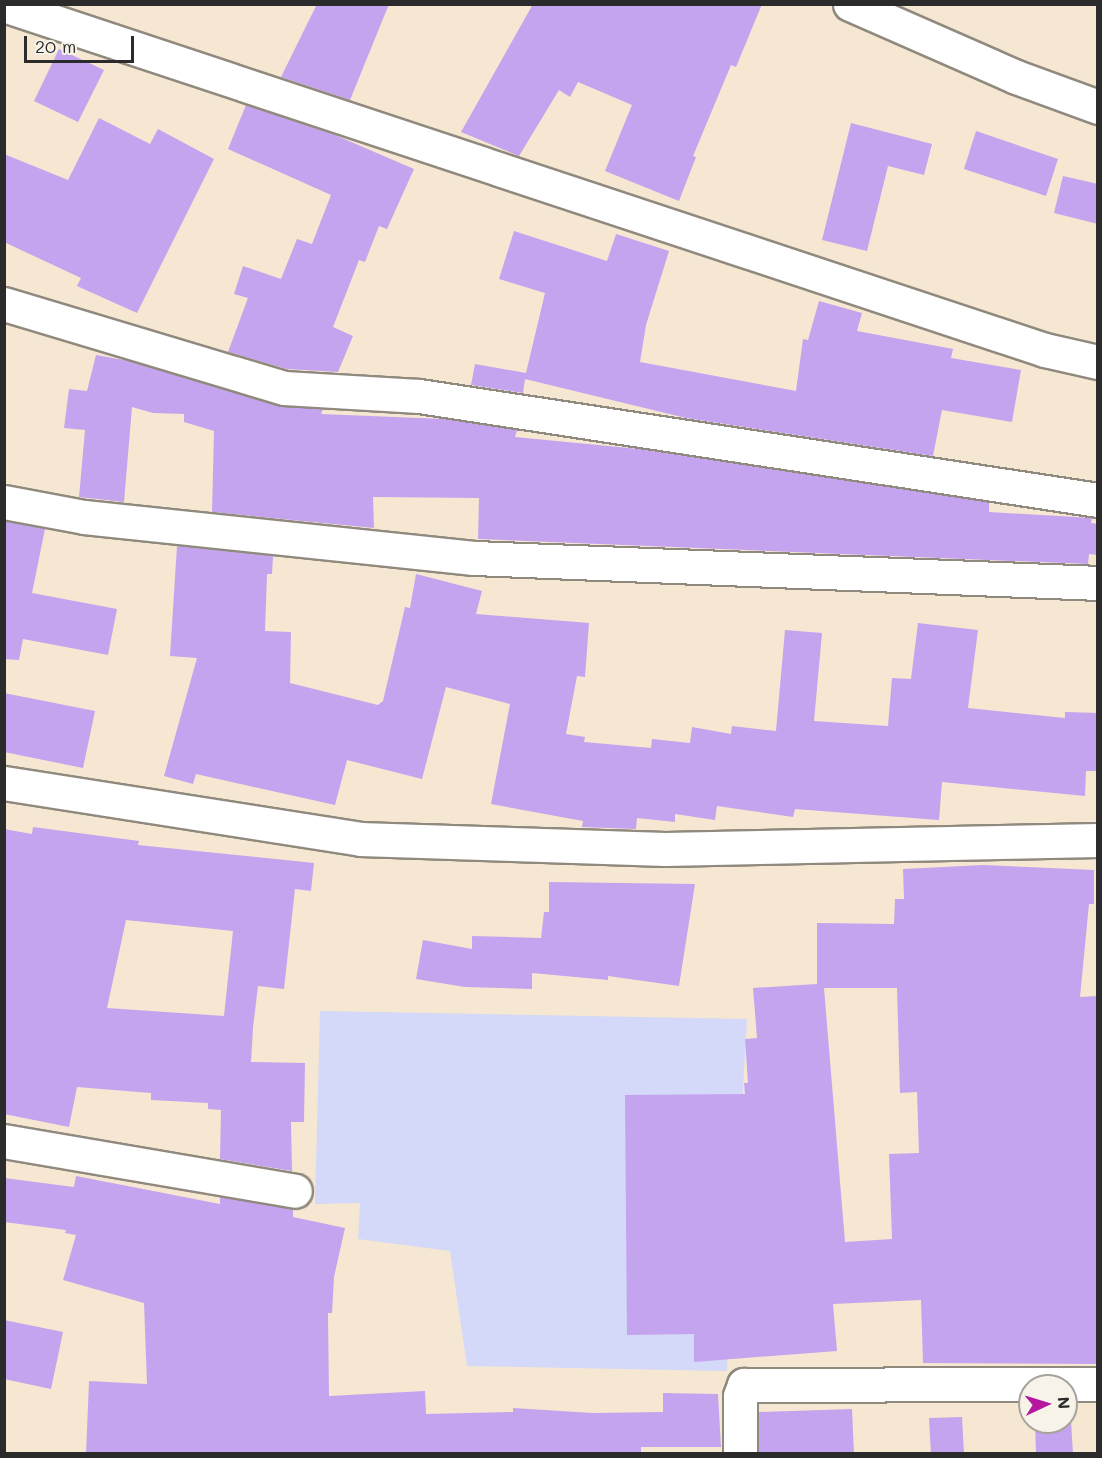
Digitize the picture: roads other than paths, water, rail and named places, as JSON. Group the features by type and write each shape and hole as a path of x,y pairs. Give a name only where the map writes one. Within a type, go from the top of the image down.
{"street":[{"path":"850,4 1017,77 1098,107"},
{"path":"4,5 1045,350 1098,362"},
{"path":"4,304 284,388 419,396 1098,500"},
{"path":"4,502 84,517 474,558 1098,583"},
{"path":"4,783 360,839 665,849 1098,840"},
{"path":"4,1141 295,1191"},
{"path":"740,1454 740,1396 744,1385 1098,1384"}]}
